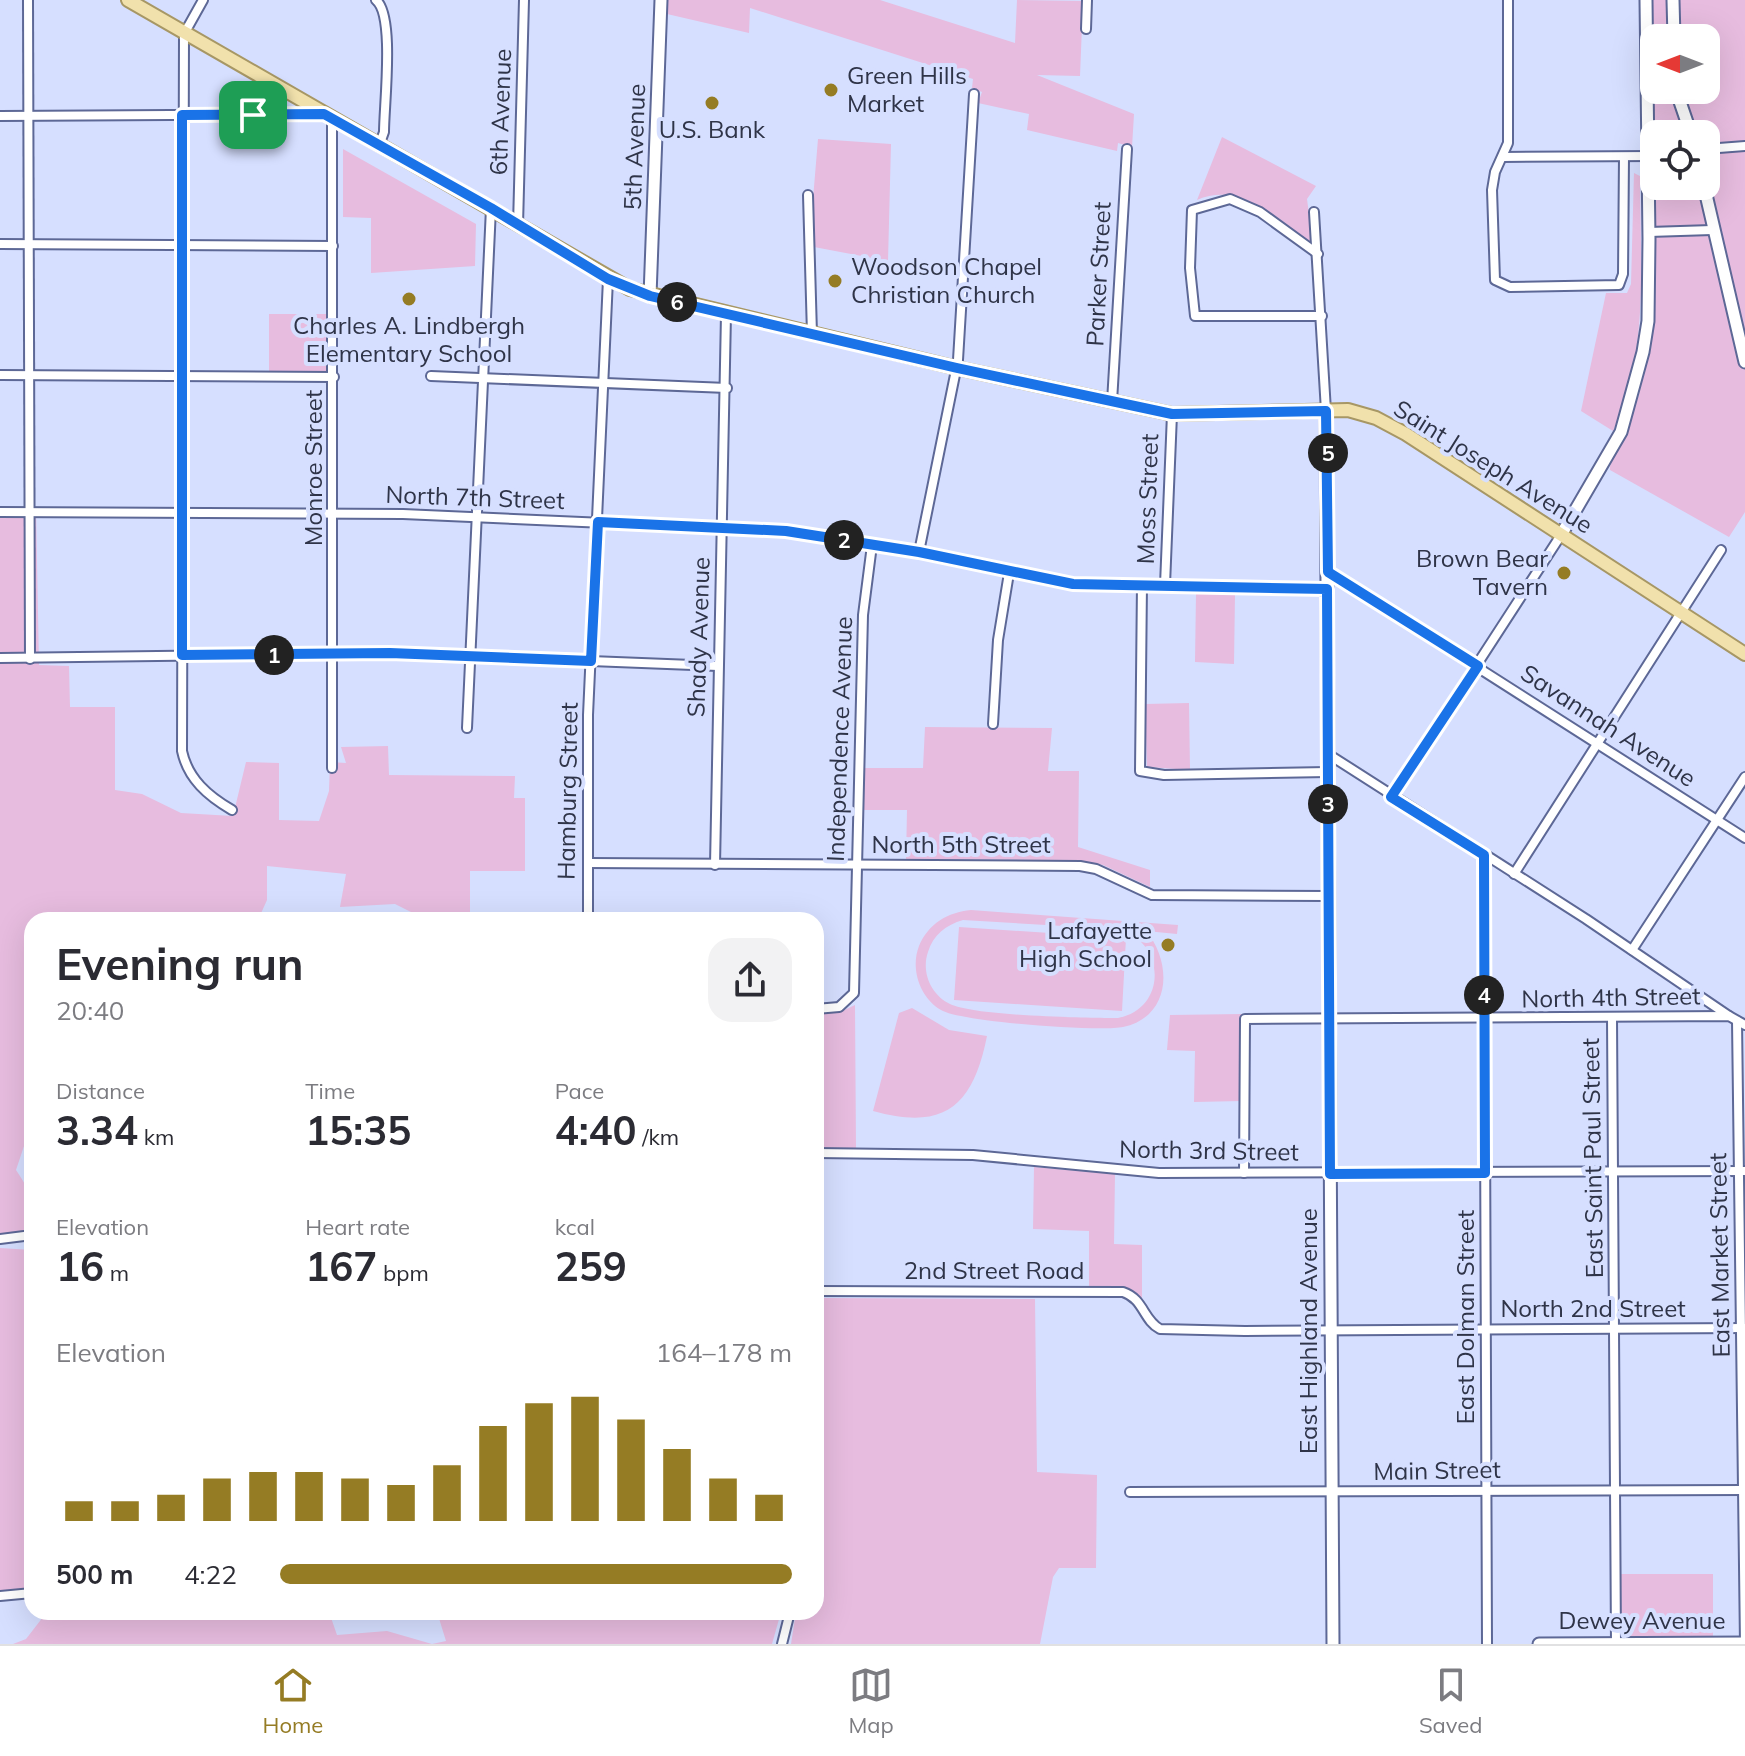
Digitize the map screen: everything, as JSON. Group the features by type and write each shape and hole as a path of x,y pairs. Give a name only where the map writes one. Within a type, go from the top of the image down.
{"main road":[{"name":"Saint Joseph Avenue","path":"128,0 491,208 608,279 650,296 957,368 1172,414 1361,413 1406,434 1745,654"}],"street":[{"path":"28,0 31,116 30,659"},
{"path":"203,0 184,34 181,246 182,751 185,767 197,783 232,810"},
{"path":"376,0 383,6 387,26 384,132 379,146"},
{"name":"6th Avenue","path":"518,225 524,0"},
{"name":"5th Avenue","path":"650,296 661,0"},
{"path":"1086,29 1087,0"},
{"path":"1508,0 1508,143 1495,172 1492,190 1495,280 1510,287 1619,285 1623,274 1624,157"},
{"path":"1646,0 1650,120"},
{"path":"1673,0 1674,24"},
{"path":"919,552 957,368 974,94"},
{"path":"0,116 328,117"},
{"name":"Monroe Street","path":"328,117 334,377 332,768"},
{"path":"1720,148 1745,146"},
{"name":"Parker Street","path":"1112,402 1127,149"},
{"path":"1503,157 1640,157"},
{"path":"808,195 812,334"},
{"path":"1318,254 1260,212 1230,199 1192,210 1190,268 1195,316 1322,316"},
{"path":"1391,797 1602,470 1621,432 1634,393 1648,321 1650,200"},
{"path":"1707,200 1745,362"},
{"path":"467,728 491,208"},
{"name":"East Highland Avenue","path":"1314,212 1326,411 1333,1644"},
{"path":"1649,232 1712,230"},
{"path":"0,244 333,246"},
{"name":"Hamburg Street","path":"588,912 591,661 608,279"},
{"name":"Shady Avenue","path":"715,865 727,388 726,314"},
{"path":"0,375 334,377"},
{"path":"431,376 727,388"},
{"name":"Moss Street","path":"1165,585 1172,414"},
{"name":"North 7th Street","path":"0,512 182,516 476,516 786,531 919,552 1073,584 1327,589"},
{"name":"Independence Avenue","path":"824,1008 848,1003 854,993 863,615 872,545"},
{"path":"1514,874 1721,550"},
{"name":"Savannah Avenue","path":"1328,572 1745,838"},
{"path":"993,724 998,640 1009,573"},
{"path":"1142,584 1140,771 1164,775 1328,772"},
{"path":"0,658 334,654 718,666"},
{"path":"1328,754 1737,1021"},
{"path":"1632,950 1745,777"},
{"name":"East Dolman Street","path":"1484,855 1487,1644"},
{"name":"North 5th Street","path":"588,863 1080,866 1096,869 1152,895 1328,896"},
{"name":"North 4th Street","path":"1244,1173 1245,1019 1612,1018 1737,1021"},
{"name":"East Saint Paul Street","path":"1612,1018 1616,1644"},
{"name":"East Market Street","path":"1737,1021 1743,1171 1745,1643"},
{"name":"North 3rd Street","path":"824,1153 973,1155 1159,1173 1743,1171"},
{"path":"0,1239 24,1236"},
{"name":"2nd Street Road","path":"824,1291 1123,1292 1139,1300 1154,1326"},
{"name":"North 2nd Street","path":"1154,1326 1245,1331 1743,1328"},
{"name":"Main Street","path":"1130,1492 1744,1490"},
{"path":"0,1596 24,1594"},
{"path":"782,1644 788,1620"},
{"name":"Dewey Avenue","path":"1539,1644 1745,1643"}],"shaded area":[{"path":"668,0 880,0 1015,43 1017,0 1083,1 1080,76 1037,75 1134,114 1132,147 1118,143 1117,151 1027,130 1029,114 978,103 982,92 972,88 973,79 750,8 749,33 667,14"},
{"path":"1653,0 1745,0 1745,512 1729,537 1610,470 1639,395 1653,310 1653,200 1720,200 1720,120 1653,120 1653,104 1720,104 1720,24 1653,24"},
{"path":"1222,137 1316,186 1307,199 1313,244 1273,214 1244,199 1213,195 1197,200"},
{"path":"818,139 891,144 888,261 814,247 813,199"},
{"path":"343,149 476,224 475,266 371,273 371,218 343,217"},
{"path":"1634,173 1640,176 1638,338 1625,401 1613,431 1581,411 1606,293 1627,293 1631,284"},
{"path":"269,314 326,314 326,371 269,372"},
{"path":"0,509 36,509 39,665 69,666 70,707 115,707 115,790 142,794 181,813 233,816 246,762 279,763 279,820 319,821 329,791 330,762 346,763 341,747 388,746 389,775 515,776 514,798 525,798 525,871 470,871 470,912 411,912 395,904 340,907 346,874 267,866 267,900 262,912 24,912 24,1146 16,1170 24,1183 24,1235 0,1237"},
{"path":"1196,593 1235,594 1234,664 1195,662"},
{"path":"1189,703 1190,770 1147,767 1145,704"},
{"path":"925,727 1052,728 1048,771 1079,771 1078,847 1150,870 1150,887 1103,865 1076,860 906,859 907,810 862,810 864,768 923,768"},
{"path":"963,911 1178,925 1177,934 1146,931 1161,958 1163,973 1163,987 1151,1012 1123,1027 1060,1027 953,1014 941,1010 927,998 916,973 919,946 933,925","holes":["963,920 1114,929 1131,934 1143,944 1155,972 1153,987 1146,1001 1135,1012 1118,1018 1031,1016 963,1008 943,1000 933,989 927,975 926,960 933,941 946,928"]},
{"path":"959,927 1126,938 1122,1011 954,1000"},
{"path":"855,1005 856,1149 824,1149 824,1013 838,1013"},
{"path":"912,1008 949,1030 987,1036 981,1060 964,1096 937,1115 919,1118 873,1111 899,1013"},
{"path":"1242,1014 1242,1101 1194,1102 1195,1051 1167,1050 1170,1015"},
{"path":"1034,1167 1115,1174 1114,1244 1142,1245 1142,1299 1125,1289 1089,1289 1089,1231 1033,1229"},
{"path":"0,1248 24,1250 24,1592 0,1594"},
{"path":"824,1298 1035,1299 1037,1472 1097,1475 1096,1568 1059,1568 1053,1577 1040,1644 791,1644 795,1620 824,1620"},
{"path":"1620,1574 1713,1574 1713,1639 1627,1639 1621,1630"},
{"path":"41,1620 332,1620 337,1635 387,1631 432,1644 13,1644 26,1639"},
{"path":"439,1620 779,1620 772,1644 432,1644 446,1641"}],"place":[{"name":"Green Hills Market","path":"831,90"},
{"name":"U.S. Bank","path":"712,103"},
{"name":"Woodson Chapel Christian Church","path":"835,281"},
{"name":"Charles A. Lindbergh Elementary School","path":"409,299"},
{"name":"Brown Bear Tavern","path":"1564,573"},
{"name":"Lafayette High School","path":"1168,945"}],"route":[{"path":"324,114 491,208 608,279 650,296 957,368 1172,414 1326,411 1328,572 1478,666 1391,797 1484,855 1485,1173 1330,1174 1327,589 1073,584 919,552 786,531 598,522 591,661 390,653 182,655 182,115 253,115 324,114"}]}
